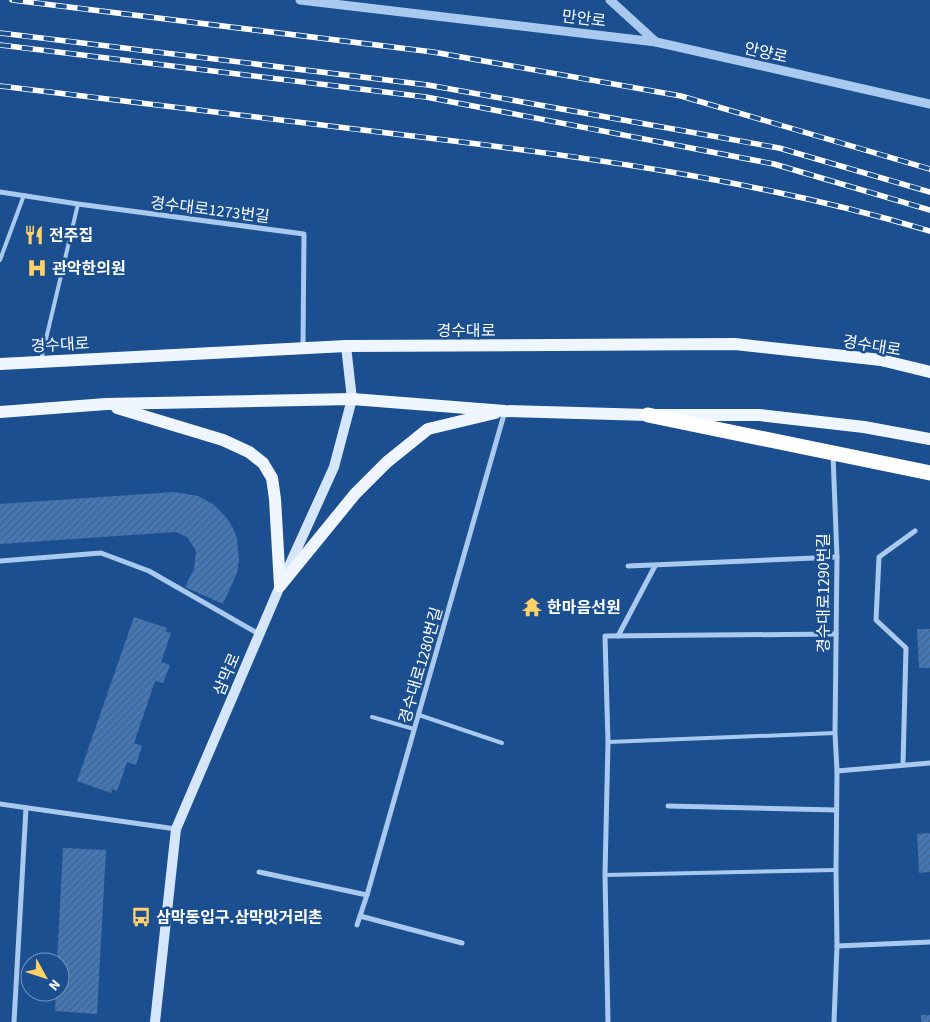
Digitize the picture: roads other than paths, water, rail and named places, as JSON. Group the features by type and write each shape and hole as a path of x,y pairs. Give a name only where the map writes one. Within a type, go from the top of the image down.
{"highway":[{"path":"648,415 930,473"}],"main road":[{"name":"경수대로","path":"0,364 346,346 735,344 881,360 930,372"},
{"name":"삼막로","path":"155,1022 176,829 280,586 334,467 352,399 346,346"},
{"path":"0,412 106,404 352,399 505,411 648,415 759,415 864,426 930,439"},
{"path":"106,404 223,440 249,452 262,463 272,478 280,586"},
{"path":"280,586 355,494 387,462 428,429 505,411"}],"street":[{"name":"만안로","path":"300,0 656,42"},
{"name":"안양로","path":"610,0 656,42 930,104"},
{"name":"경수대로1273번길","path":"0,192 304,234 303,349"},
{"name":"경수대로1280번길","path":"357,925 505,411"},
{"name":"경수대로1290번길","path":"832,453 837,557 835,733 837,771 837,946 834,1022"},
{"path":"903,764 906,648 876,620 879,557 914,531"},
{"path":"0,560 101,553 149,571 259,635"},
{"path":"628,566 837,557"},
{"path":"618,636 655,566"},
{"path":"608,1022 605,875 608,742 605,636 836,634"},
{"path":"837,771 930,763"},
{"path":"0,804 176,829"},
{"path":"668,806 836,810"},
{"path":"14,1022 26,808"},
{"path":"259,872 367,895"},
{"path":"360,916 462,943"},
{"path":"837,946 930,942"}],"lane":[{"path":"0,260 24,195"},
{"path":"41,361 78,204"},
{"path":"419,715 502,743"},
{"path":"372,717 414,729"},
{"path":"608,742 835,733"},
{"path":"605,875 836,870"}],"railway":[{"path":"12,0 433,52 681,96 930,169"},
{"path":"0,33 428,85 779,148 930,192"},
{"path":"0,45 426,97 774,164 930,210"},
{"path":"0,86 603,161 801,197 930,231"}],"place":[{"name":"전주집","path":"34,235"},
{"name":"관악한의원","path":"37,268"},
{"name":"한마음선원","path":"532,607"},
{"name":"삼막동입구.삼막맛거리촌","path":"141,917"}]}
